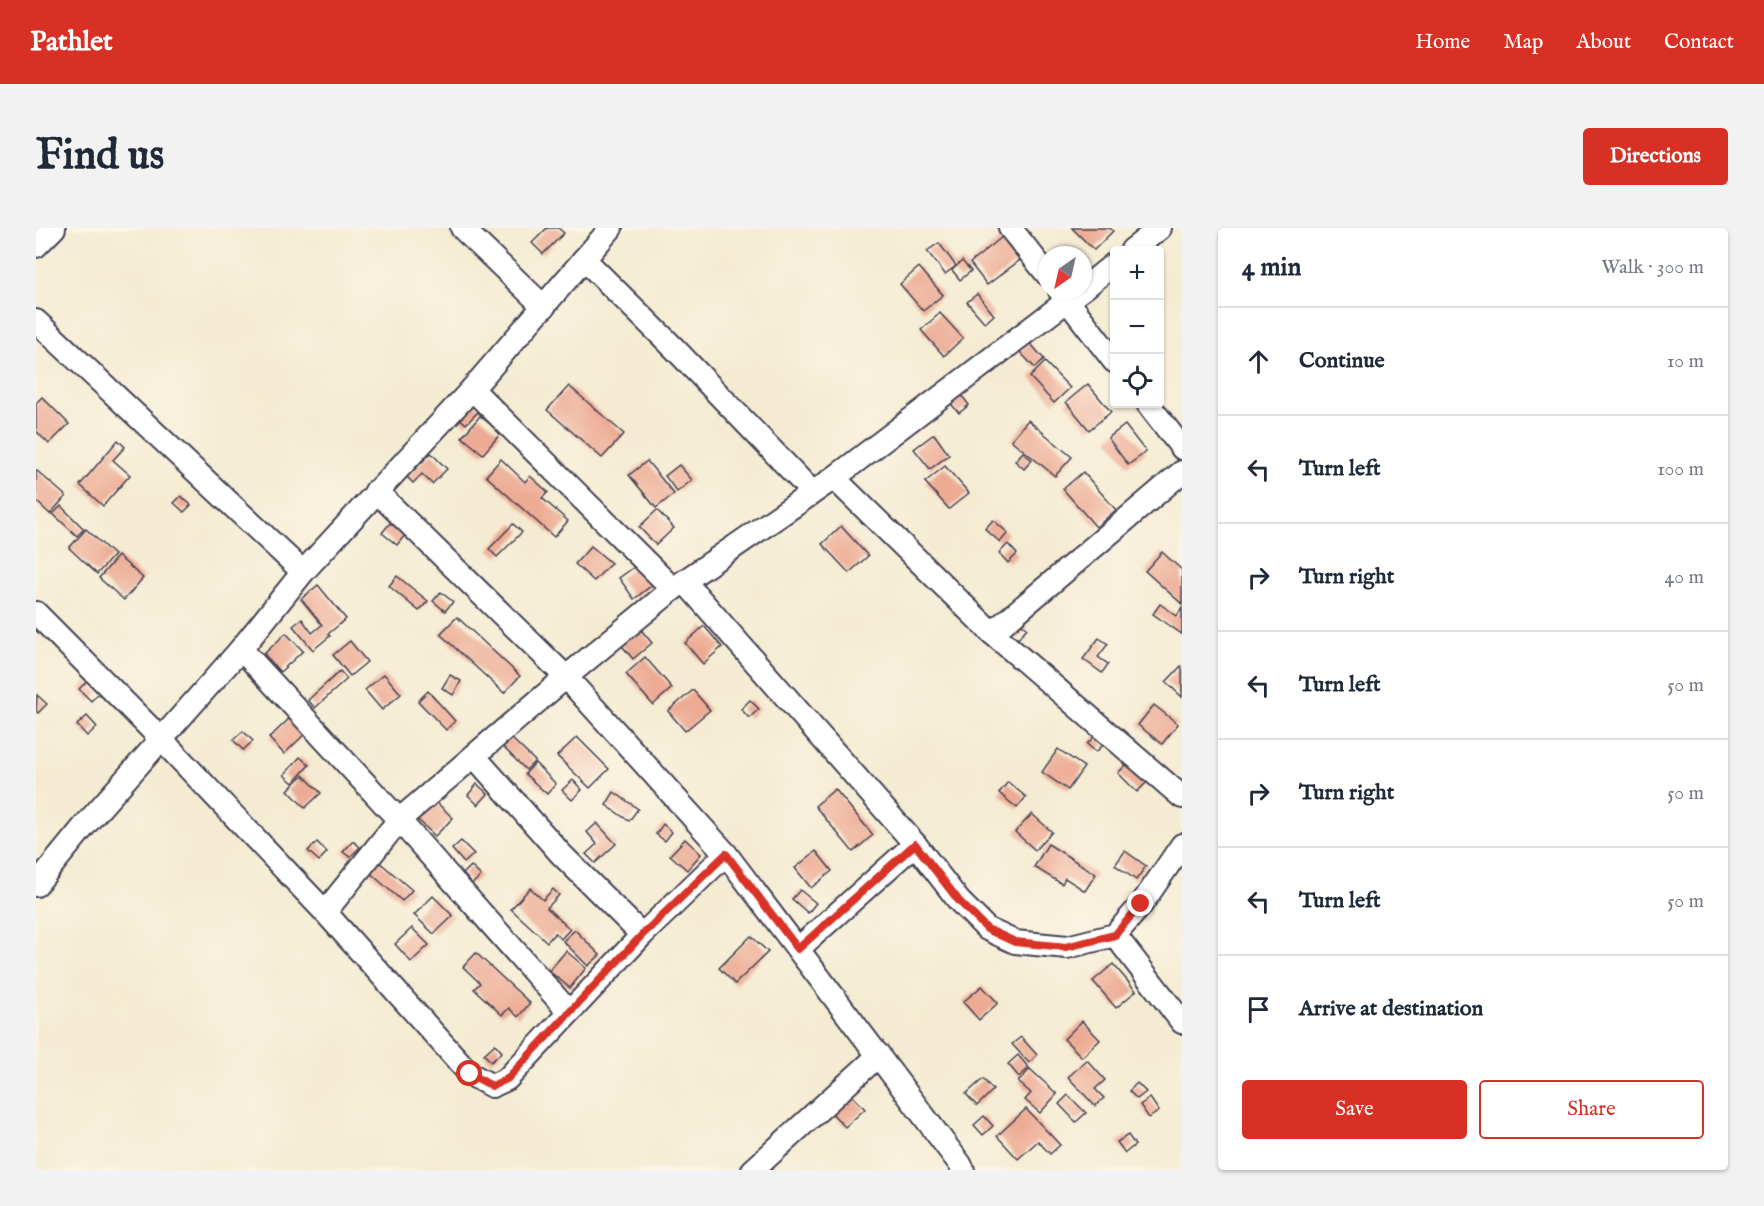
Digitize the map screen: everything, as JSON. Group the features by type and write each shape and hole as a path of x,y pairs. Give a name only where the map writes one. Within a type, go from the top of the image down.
{"street":[{"path":"36,246 54,228"},
{"path":"462,228 544,307"},
{"path":"36,885 86,824 241,649 303,572 472,389 611,228"},
{"path":"1010,228 1038,263"},
{"path":"1137,246 1160,228"},
{"path":"584,260 675,349 812,492"},
{"path":"1092,280 1110,267"},
{"path":"325,912 399,820 566,677 679,586 834,478 1064,300"},
{"path":"1077,300 1110,354"},
{"path":"36,321 303,572"},
{"path":"472,389 679,586 915,844 959,901 987,929 1015,942 1066,947 1115,935 1141,904 1182,844"},
{"path":"1151,408 1182,448"},
{"path":"992,633 1182,472"},
{"path":"834,478 992,633 1182,797"},
{"path":"376,491 566,677 726,854 879,1055 963,1170"},
{"path":"36,613 162,740 325,912 470,1074 492,1086 507,1079 642,935 726,854"},
{"path":"241,649 399,820 569,1012"},
{"path":"474,756 561,854 642,935"},
{"path":"798,949 915,844"},
{"path":"1115,935 1182,1022"},
{"path":"753,1170 879,1055"}],"building":[{"path":"547,228 558,228 564,233 543,254 532,243"},
{"path":"1072,228 1110,228 1113,231 1094,250"},
{"path":"1002,237 1020,260 987,285 970,263"},
{"path":"939,243 956,266 945,274 927,251"},
{"path":"962,261 971,271 960,280 952,270"},
{"path":"919,267 943,295 923,311 900,284"},
{"path":"977,294 994,315 985,323 967,302"},
{"path":"940,313 963,338 944,356 921,330"},
{"path":"1029,342 1044,359 1035,368 1020,352"},
{"path":"1045,362 1070,388 1054,403 1030,377"},
{"path":"1088,384 1111,412 1089,430 1066,402"},
{"path":"569,386 624,434 602,458 547,410"},
{"path":"956,388 969,405 959,413 945,397"},
{"path":"42,397 69,424 49,444 36,431 36,403"},
{"path":"468,398 481,409 466,424 454,413"},
{"path":"480,416 501,433 483,454 462,437"},
{"path":"1028,420 1072,457 1055,476 1011,440"},
{"path":"1125,425 1146,452 1128,465 1108,438"},
{"path":"934,434 949,455 930,469 914,449"},
{"path":"118,440 125,447 113,460 130,475 103,506 80,485"},
{"path":"1023,452 1032,460 1024,469 1015,461"},
{"path":"431,453 447,469 432,484 422,474 413,483 407,477"},
{"path":"501,459 525,482 530,476 548,492 542,498 568,521 554,537 486,476"},
{"path":"647,461 674,494 656,508 629,475"},
{"path":"679,465 692,480 677,492 665,476"},
{"path":"945,466 969,493 949,509 925,482"},
{"path":"36,470 66,496 50,514 36,501"},
{"path":"1083,472 1116,510 1096,527 1063,489"},
{"path":"181,496 191,505 184,512 174,503"},
{"path":"61,506 84,529 77,536 53,514"},
{"path":"657,510 674,528 656,545 639,527"},
{"path":"993,520 1008,533 1000,542 985,529"},
{"path":"390,523 405,535 397,545 382,533"},
{"path":"513,524 522,532 497,557 489,549"},
{"path":"841,526 868,556 849,573 822,544"},
{"path":"86,529 114,555 97,574 69,548"},
{"path":"1008,544 1017,554 1008,563 999,553"},
{"path":"591,546 611,563 594,581 575,564"},
{"path":"1162,552 1182,570 1182,604 1145,571"},
{"path":"118,556 143,578 124,600 99,578"},
{"path":"637,565 652,585 634,599 619,578"},
{"path":"397,576 428,601 419,611 389,586"},
{"path":"318,585 346,619 313,650 293,626 302,619 312,633 322,625 301,599"},
{"path":"441,592 453,602 445,611 433,601"},
{"path":"1160,604 1177,616 1182,608 1182,634 1153,614"},
{"path":"457,617 520,676 504,693 440,634"},
{"path":"1018,621 1027,628 1018,639 1009,631"},
{"path":"637,625 652,643 633,659 618,641"},
{"path":"704,626 722,647 703,664 685,643"},
{"path":"286,633 303,651 280,672 264,654"},
{"path":"1099,638 1108,644 1098,657 1108,664 1102,673 1083,659"},
{"path":"350,641 367,662 350,676 333,655"},
{"path":"645,657 672,688 653,705 626,674"},
{"path":"1181,666 1182,668 1182,697 1166,682"},
{"path":"340,671 347,679 315,708 308,700"},
{"path":"384,674 401,694 382,710 365,690"},
{"path":"450,675 461,681 453,695 442,688"},
{"path":"87,681 99,693 91,701 79,689"},
{"path":"693,690 710,710 685,731 668,711"},
{"path":"428,691 455,721 446,730 418,701"},
{"path":"37,695 47,704 38,713 36,711"},
{"path":"750,700 759,709 749,718 741,709"},
{"path":"1154,705 1178,724 1162,744 1138,725"},
{"path":"293,715 308,731 284,754 269,738"},
{"path":"87,716 97,727 87,736 77,725"},
{"path":"243,731 253,741 243,750 233,740"},
{"path":"508,735 535,761 526,770 500,744"},
{"path":"1095,736 1104,744 1096,752 1087,744"},
{"path":"577,737 609,769 590,788 557,756"},
{"path":"1058,749 1084,767 1068,790 1042,772"},
{"path":"300,757 309,765 293,783 284,775"},
{"path":"535,763 556,784 547,794 525,774"},
{"path":"1128,763 1147,782 1137,792 1118,773"},
{"path":"303,775 321,793 305,808 288,790"},
{"path":"573,780 582,790 572,800 562,790"},
{"path":"1008,782 1026,797 1017,808 999,793"},
{"path":"477,784 488,794 478,805 468,795"},
{"path":"835,789 873,835 853,852 815,806"},
{"path":"614,792 638,809 629,821 606,805"},
{"path":"434,800 453,818 435,836 416,818"},
{"path":"1032,814 1052,832 1035,850 1015,832"},
{"path":"597,823 616,844 595,863 586,854 597,844 587,832"},
{"path":"663,824 672,832 665,841 656,834"},
{"path":"685,839 701,854 687,870 670,855"},
{"path":"353,841 360,847 350,857 343,852"},
{"path":"461,841 474,854 464,863 452,849"},
{"path":"317,842 327,852 319,861 308,851"},
{"path":"1048,844 1096,874 1085,891 1065,878 1062,884 1034,867"},
{"path":"816,851 832,871 811,888 795,868"},
{"path":"1125,851 1146,866 1136,880 1115,865"},
{"path":"377,860 412,890 402,901 368,871"},
{"path":"471,866 481,876 472,884 463,874"},
{"path":"530,888 543,900 553,889 559,895 547,908 570,929 561,939 555,933 547,942 511,909"},
{"path":"800,890 816,903 808,913 792,899"},
{"path":"433,896 453,916 434,934 414,915"},
{"path":"412,928 429,945 411,962 395,944"},
{"path":"575,930 600,955 588,966 563,941"},
{"path":"751,936 768,952 735,984 719,968"},
{"path":"566,951 586,968 570,988 549,971"},
{"path":"476,953 530,1003 518,1017 509,1008 502,1015 474,989 480,983 463,967"},
{"path":"1113,964 1136,991 1116,1008 1093,981"},
{"path":"982,986 998,1003 979,1020 963,1002"},
{"path":"1082,1021 1100,1040 1082,1057 1064,1039"},
{"path":"1021,1037 1037,1055 1029,1063 1012,1044"},
{"path":"495,1044 502,1052 491,1062 484,1054"},
{"path":"1018,1055 1029,1068 1019,1077 1008,1064"},
{"path":"1087,1060 1105,1080 1095,1089 1104,1098 1095,1106 1068,1077"},
{"path":"1030,1069 1057,1094 1040,1113 1025,1100 1031,1093 1018,1082"},
{"path":"983,1079 993,1090 977,1106 966,1094"},
{"path":"1137,1083 1146,1092 1137,1099 1129,1091"},
{"path":"847,1090 865,1109 845,1127 827,1108"},
{"path":"1068,1095 1086,1113 1076,1122 1059,1104"},
{"path":"1150,1098 1159,1111 1149,1118 1140,1105"},
{"path":"1026,1109 1060,1145 1050,1154 1038,1141 1018,1159 997,1136"},
{"path":"984,1116 993,1126 983,1135 974,1125"},
{"path":"1128,1135 1135,1145 1125,1153 1117,1142"}],"route":[{"path":"470,1074 492,1086 507,1079 642,935 726,854 798,949 915,844 959,901 987,929 1015,942 1066,947 1115,935 1141,904"}]}
